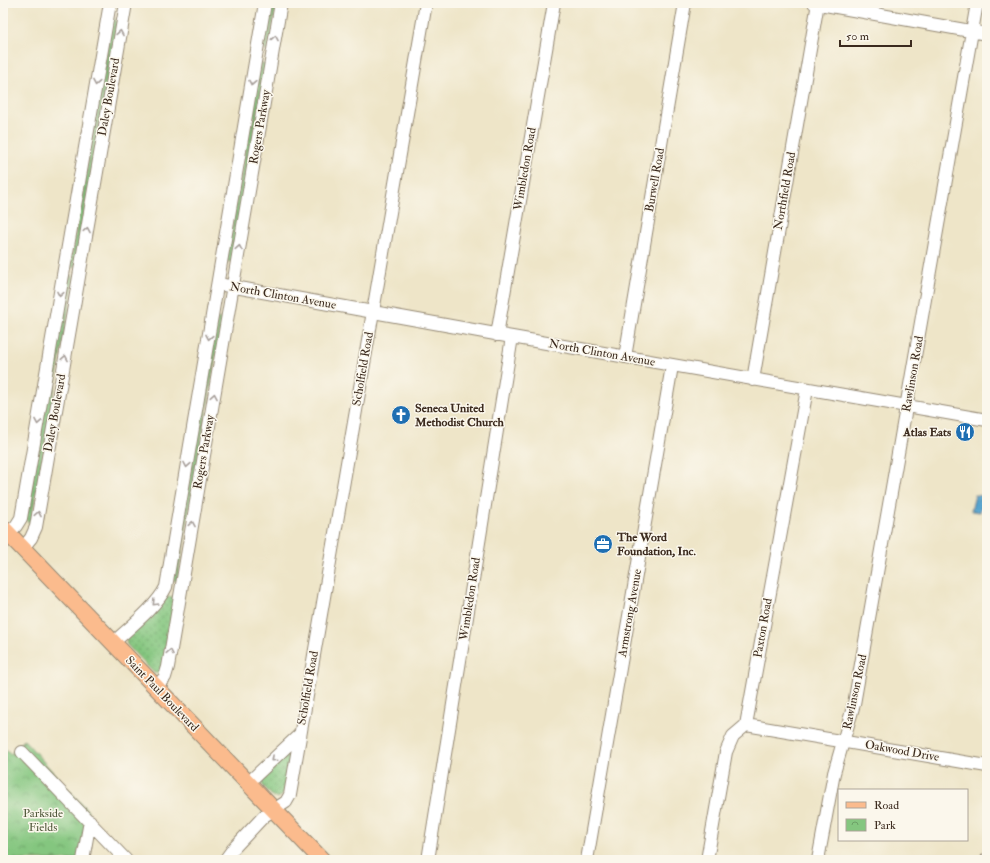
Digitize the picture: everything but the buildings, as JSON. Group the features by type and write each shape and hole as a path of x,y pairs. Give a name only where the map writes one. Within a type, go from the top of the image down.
{"main road":[{"name":"Saint Paul Boulevard","path":"6,531 322,860"}],"street":[{"name":"Daley Boulevard","path":"22,549 31,538 36,527 126,3"},
{"name":"Rogers Parkway","path":"114,643 155,603 162,595 166,587 266,3"},
{"name":"Rogers Parkway","path":"156,687 164,677 168,667 281,3"},
{"name":"Scholfield Road","path":"225,860 233,849 262,818 286,802 290,795 426,3"},
{"name":"Wimbledon Road","path":"497,335 554,3"},
{"name":"Burwell Road","path":"625,357 685,3"},
{"path":"816,3 987,34"},
{"name":"Northfield Road","path":"753,380 816,3"},
{"name":"Rawlinson Road","path":"818,860 834,773 854,704 977,3"},
{"name":"Daley Boulevard","path":"6,531 16,526 20,518 109,8 123,16"},
{"path":"256,56 272,58"},
{"path":"64,270 79,273"},
{"name":"North Clinton Avenue","path":"218,284 672,366 987,420"},
{"path":"213,312 228,315"},
{"name":"Wimbledon Road","path":"428,860 512,337"},
{"name":"Armstrong Avenue","path":"587,860 672,366"},
{"name":"Paxton Road","path":"746,725 807,389"},
{"path":"166,587 181,590"},
{"path":"706,860 726,752 733,736 746,725"},
{"name":"Oakwood Drive","path":"746,725 987,766"},
{"name":"Scholfield Road","path":"248,783 300,734"},
{"path":"22,752 126,860"},
{"path":"83,860 90,821"}],"green space":[{"path":"270,3 277,3 268,50 266,51 262,48"},
{"path":"114,19 117,21 75,267 73,268 70,266 112,20"},
{"path":"260,63 266,64 232,262 226,261"},
{"path":"68,276 72,276 74,278 31,521 29,522 26,520"},
{"path":"219,318 222,320 176,581 172,579 217,319"},
{"path":"167,597 174,597 175,600 163,670 158,673 154,673 127,645 126,638"},
{"name":"Parkside Fields","path":"24,740 88,811 78,860 3,860 3,747 11,754"},
{"path":"287,754 290,756 283,795 278,798 273,797 263,786 262,782 264,777"}],"water":[{"path":"975,495 984,496 980,512 971,511"}],"place":[{"name":"Seneca United Methodist Church","path":"401,415"},
{"name":"Atlas Eats","path":"965,432"},
{"name":"The Word Foundation, Inc.","path":"603,544"}]}
